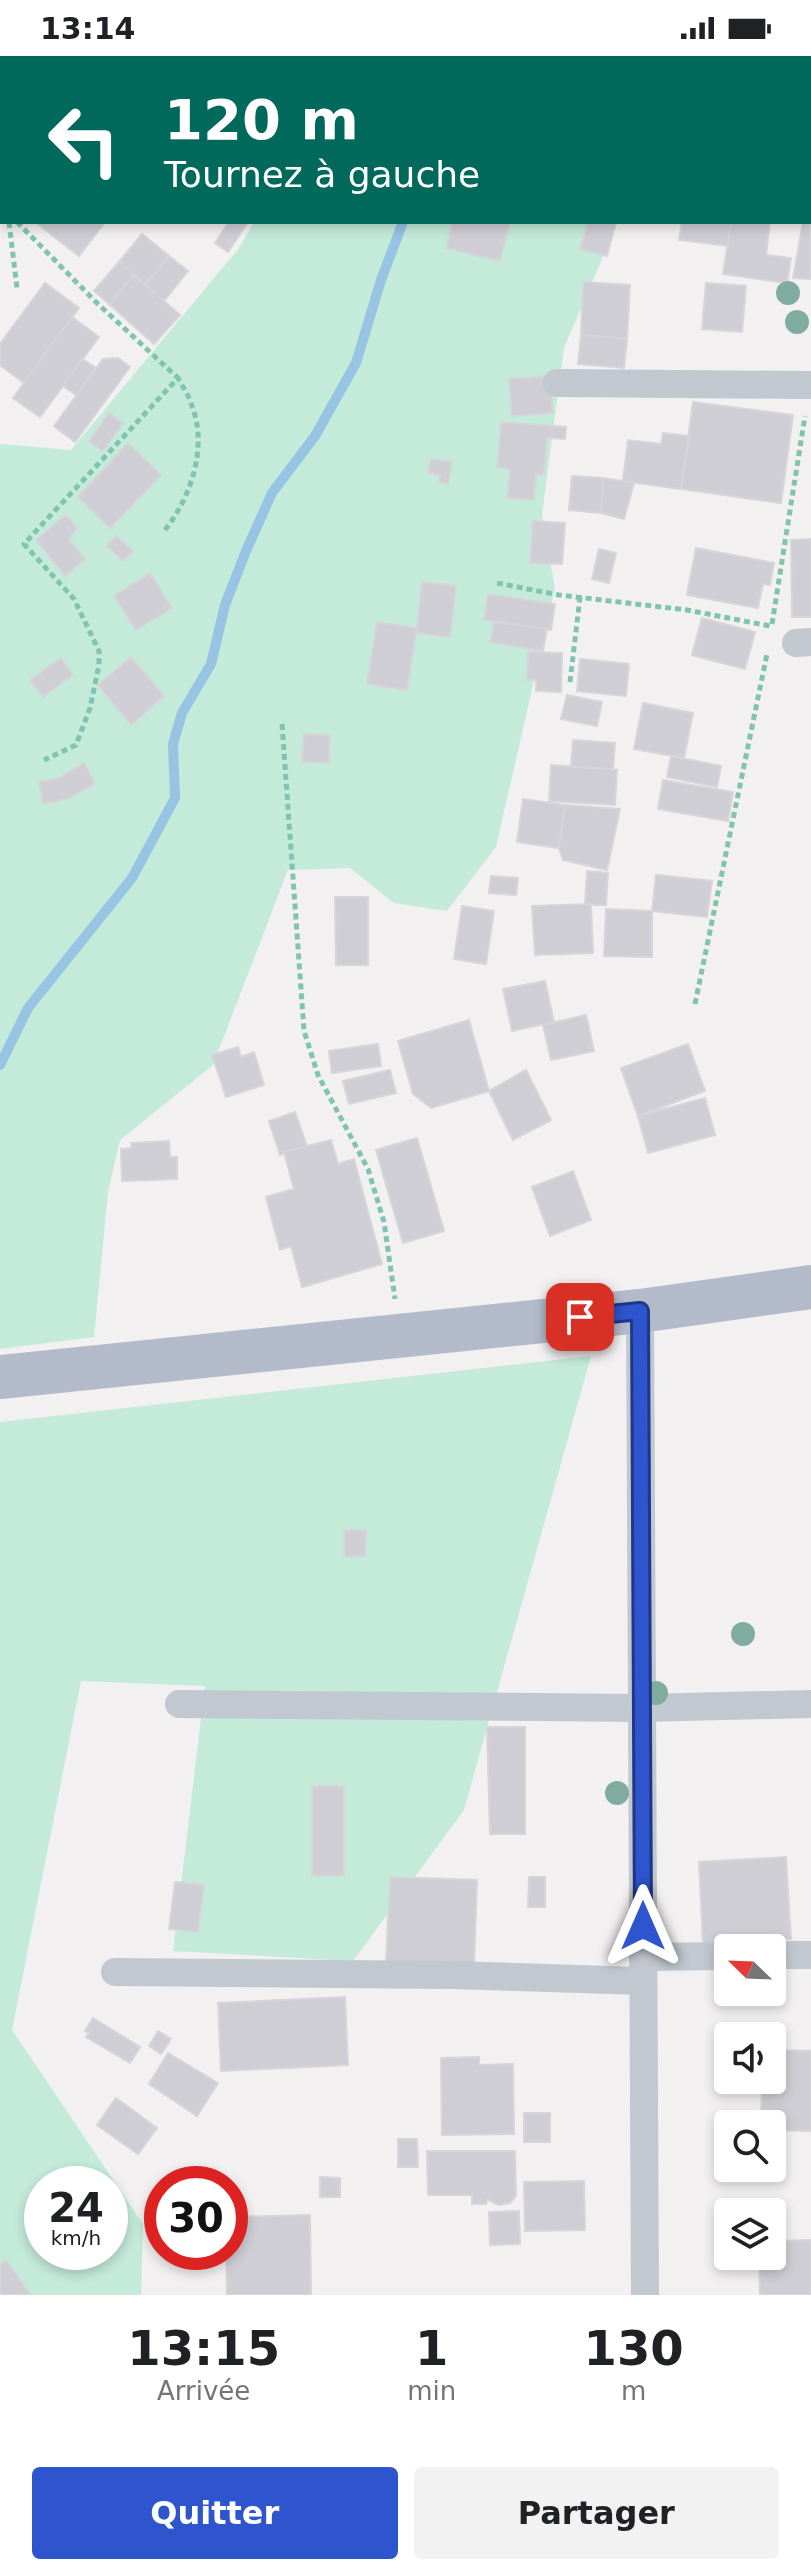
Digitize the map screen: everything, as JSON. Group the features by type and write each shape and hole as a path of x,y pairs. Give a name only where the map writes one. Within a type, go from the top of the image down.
{"main road":[{"path":"0,1377 640,1311 811,1287"}],"street":[{"path":"557,383 811,385"},
{"path":"640,1311 645,2295"},
{"path":"179,1704 642,1708 811,1704"},
{"path":"786,1955 811,1955"},
{"path":"115,1972 450,1975 643,1969 714,1958"}],"path":[{"path":"9,224 17,288"},
{"path":"19,224 98,304 178,378 193,406 198,434 197,462 176,517 165,530"},
{"path":"44,760 76,745 90,708 99,651 74,599 24,544 178,378"},
{"path":"771,626 811,385"},
{"path":"497,583 687,610 771,626 792,643 695,1004"},
{"path":"570,682 580,597"},
{"path":"282,724 304,1031 318,1075 368,1169 384,1222 400,1336"}],"green space":[{"path":"253,224 617,224 564,348 542,514 555,588 496,847 447,911 394,903 350,868 288,870 213,1065 120,1140 108,1192 94,1337 0,1349 0,444 71,450 239,248"},
{"path":"591,1356 464,1810 353,1961 173,1951 205,1686 81,1681 12,2030 104,2166 24,2166 24,2270 128,2270 128,2202 143,2224 141,2295 0,2295 0,1422"}],"building":[{"path":"38,224 103,224 79,256"},
{"path":"228,224 247,224 228,252 215,243"},
{"path":"452,224 509,224 500,261 446,248"},
{"path":"587,224 615,224 607,256 580,249"},
{"path":"682,224 731,224 728,246 679,240"},
{"path":"731,224 770,224 766,255 791,258 787,283 723,274"},
{"path":"803,224 810,224 811,279 793,278"},
{"path":"142,234 169,256 145,285 119,262"},
{"path":"169,256 188,271 164,301 145,285"},
{"path":"119,262 134,275 109,304 94,291"},
{"path":"134,275 180,315 154,344 109,304"},
{"path":"583,282 630,285 627,339 581,335"},
{"path":"45,283 79,308 24,383 0,365 0,344"},
{"path":"706,283 746,286 742,332 702,329"},
{"path":"72,317 99,337 40,417 13,398"},
{"path":"581,335 627,339 624,368 578,364"},
{"path":"118,358 130,367 75,442 54,426 103,359"},
{"path":"82,359 96,368 76,395 63,386"},
{"path":"550,376 553,413 512,416 509,379"},
{"path":"693,402 793,415 781,503 681,489"},
{"path":"109,413 123,423 103,451 89,441"},
{"path":"501,422 566,427 565,439 547,438 544,475 536,474 534,500 507,498 510,469 497,467"},
{"path":"663,433 689,436 681,489 623,481 628,440 661,444"},
{"path":"128,443 161,475 110,528 78,497"},
{"path":"431,459 452,462 448,484 439,482 440,475 428,473"},
{"path":"572,476 603,478 601,513 569,510"},
{"path":"603,478 634,483 624,519 601,513"},
{"path":"66,515 77,528 69,539 85,559 65,576 36,540"},
{"path":"533,521 565,523 562,564 530,563"},
{"path":"116,536 133,551 123,561 107,546"},
{"path":"811,539 811,617 792,617 791,540"},
{"path":"696,548 774,563 770,585 763,584 758,608 687,595"},
{"path":"599,549 616,553 609,583 592,579"},
{"path":"150,573 172,608 136,630 114,596"},
{"path":"422,582 456,586 450,637 416,633"},
{"path":"488,594 555,604 551,630 484,620"},
{"path":"702,618 755,632 745,669 692,655"},
{"path":"377,622 417,628 407,690 367,684"},
{"path":"494,622 547,629 543,651 490,642"},
{"path":"528,652 562,653 561,692 536,691 536,680 527,680"},
{"path":"131,657 164,696 131,725 98,685"},
{"path":"61,658 73,675 43,697 30,680"},
{"path":"580,659 629,664 626,696 577,691"},
{"path":"567,695 602,702 597,726 561,719"},
{"path":"643,703 693,713 684,758 634,749"},
{"path":"304,734 330,735 329,763 302,762"},
{"path":"573,740 615,743 613,769 571,767"},
{"path":"671,756 721,766 717,787 667,777"},
{"path":"84,763 95,784 67,799 43,804 39,782 59,778"},
{"path":"551,765 617,770 615,805 549,801"},
{"path":"663,780 733,792 728,821 658,809"},
{"path":"523,799 565,805 559,848 517,842"},
{"path":"565,805 620,809 607,870 563,860 559,848"},
{"path":"587,871 608,873 606,905 585,905"},
{"path":"656,875 712,881 707,917 652,911"},
{"path":"491,876 518,878 516,895 489,893"},
{"path":"335,897 368,897 368,965 336,965"},
{"path":"591,904 593,953 535,955 532,906"},
{"path":"462,906 494,911 486,964 454,959"},
{"path":"606,909 652,911 652,957 604,956"},
{"path":"545,981 554,1022 512,1031 503,989"},
{"path":"586,1015 594,1051 551,1060 543,1025"},
{"path":"469,1020 489,1091 431,1108 413,1094 398,1041"},
{"path":"378,1044 381,1066 332,1073 329,1051"},
{"path":"688,1044 705,1091 638,1116 621,1068"},
{"path":"238,1047 241,1057 254,1052 264,1085 226,1097 212,1055"},
{"path":"390,1070 396,1093 349,1104 343,1081"},
{"path":"526,1070 551,1120 513,1140 489,1091"},
{"path":"705,1098 715,1135 648,1153 638,1116"},
{"path":"295,1112 307,1146 280,1155 269,1121"},
{"path":"417,1138 444,1231 403,1243 376,1150"},
{"path":"331,1140 338,1164 354,1159 382,1264 302,1287 291,1246 280,1250 266,1197 294,1189 284,1152"},
{"path":"169,1141 170,1157 177,1157 177,1179 122,1181 121,1149 132,1148 131,1143"},
{"path":"573,1171 591,1220 550,1236 532,1187"},
{"path":"344,1530 366,1530 365,1556 344,1557"},
{"path":"487,1727 525,1727 525,1834 490,1834"},
{"path":"312,1786 344,1786 344,1875 312,1876"},
{"path":"786,1857 791,1939 786,1939 786,1934 714,1934 714,1943 703,1944 699,1862"},
{"path":"390,1877 477,1880 474,1966 386,1962"},
{"path":"529,1877 545,1877 545,1907 528,1907"},
{"path":"175,1882 204,1885 198,1932 169,1929"},
{"path":"345,1997 348,2065 221,2071 218,2003"},
{"path":"93,2018 140,2047 130,2063 86,2037 89,2033 85,2031"},
{"path":"158,2031 171,2039 161,2054 149,2046"},
{"path":"786,2050 811,2051 811,2131 786,2130 786,2110 761,2110 762,2094 786,2094"},
{"path":"168,2053 218,2083 197,2116 149,2084"},
{"path":"479,2057 479,2065 513,2064 514,2134 442,2135 441,2058"},
{"path":"116,2098 157,2128 138,2154 97,2125"},
{"path":"524,2113 550,2113 550,2142 524,2142"},
{"path":"398,2139 417,2139 418,2167 398,2167"},
{"path":"427,2151 515,2151 516,2196 510,2203 498,2205 487,2199 486,2204 472,2204 472,2195 428,2195"},
{"path":"320,2177 340,2178 340,2197 320,2197"},
{"path":"584,2181 585,2230 525,2231 524,2182"},
{"path":"519,2211 520,2244 490,2245 489,2212"},
{"path":"310,2215 311,2295 227,2295 226,2270 248,2270 248,2217"},
{"path":"811,2240 811,2295 760,2295 759,2270 786,2270 786,2241"},
{"path":"6,2260 29,2293 26,2295 0,2295 0,2265"}],"waterway":[{"path":"0,1065 28,1008 132,878 175,798 173,744 182,713 211,664 225,605 246,551 272,493 315,436 356,363 381,280 402,224"}],"route":[{"path":"580,1317 640,1311 643,1926"}]}
